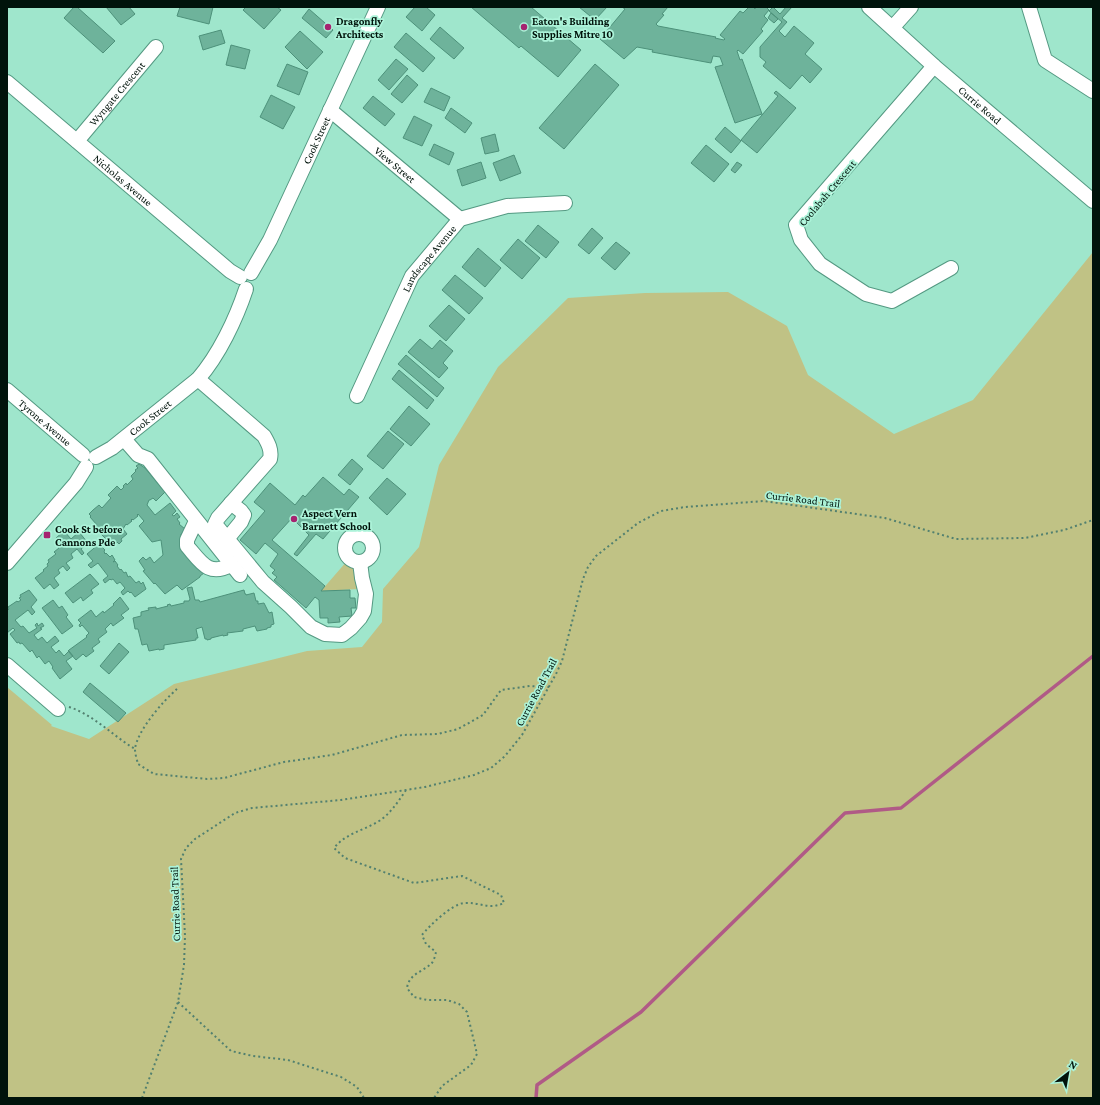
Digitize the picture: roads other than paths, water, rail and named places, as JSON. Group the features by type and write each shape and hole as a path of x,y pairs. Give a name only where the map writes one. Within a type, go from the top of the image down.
{"street":[{"name":"Cook Street","path":"7,563 76,483 88,460 112,448 124,439 198,379 216,357 241,304 246,280 270,240 378,7"},
{"name":"Currie Road","path":"869,7 934,66 1093,201"},
{"path":"893,28 911,7"},
{"path":"1029,7 1045,60 1093,90"},
{"name":"Wyngate Crescent","path":"77,140 156,47"},
{"name":"Coolabah Crescent","path":"934,66 796,225 801,240 820,264 866,294 892,301 951,268"},
{"name":"Nicholas Avenue","path":"7,82 230,271 246,280"},
{"name":"View Street","path":"330,110 460,219"},
{"name":"Landscape Avenue","path":"356,396 412,276 460,219 507,206 565,203"},
{"path":"198,379 264,436 269,446 271,455 270,459 218,518 215,524 263,582 311,627 325,634 342,635 351,628 364,611 366,594 360,562"},
{"name":"Tyrone Avenue","path":"7,390 88,460"},
{"path":"124,439 138,455 148,459 236,570 213,570 204,566 187,546 187,540 196,521"},
{"path":"227,539 241,522 244,515 232,503"},
{"path":"7,665 58,709"}],"waterway":[{"path":"536,1098 537,1085 641,1012 845,813 901,808 1093,656"}],"place":[{"name":"Dragonfly Architects","path":"328,27"},
{"name":"Eaton's Building Supplies Mitre 10","path":"524,27"},
{"name":"Aspect Vern Barnett School","path":"294,519"},
{"name":"Cook St before Cannons Pde","path":"47,535"}]}
